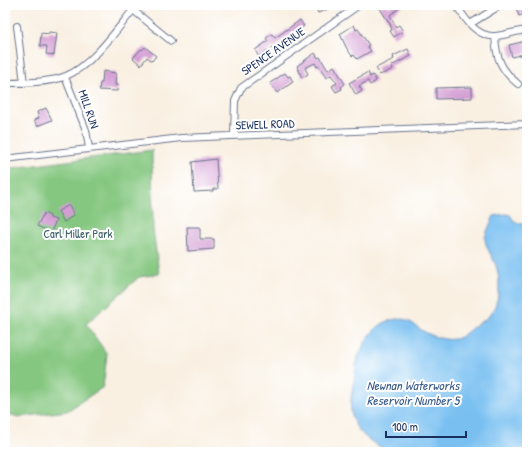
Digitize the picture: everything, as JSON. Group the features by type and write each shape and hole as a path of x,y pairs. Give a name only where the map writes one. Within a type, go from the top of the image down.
{"street":[{"path":"5,83 24,83 65,77 78,70 91,60 139,5"},
{"name":"SPENCE AVENUE","path":"234,136 235,101 241,88 359,5"},
{"path":"456,5 470,24 480,33 495,36 527,30"},
{"path":"470,24 501,5"},
{"path":"134,10 171,41"},
{"path":"17,26 24,83"},
{"path":"495,36 499,62 510,77 518,84"},
{"name":"MILL RUN","path":"65,77 86,130 89,148"},
{"name":"SEWELL ROAD","path":"5,159 181,138 527,124"}],"green space":[{"name":"Carl Miller Park","path":"152,150 153,229 159,274 139,277 86,324 107,354 103,387 67,411 19,417 5,413 5,169"}],"water":[{"name":"Newnan Waterworks Reservoir Number 5","path":"506,214 510,215 514,221 527,226 527,452 390,452 364,436 355,425 352,418 351,398 358,357 372,333 385,322 402,319 407,320 432,335 450,339 461,336 487,318 497,301 499,280 494,261 487,247 485,238 494,216"}],"building":[{"path":"320,5 334,5 318,13 315,7"},
{"path":"387,5 389,7 392,5 404,5 390,15 396,27 399,25 403,31 394,37 390,31 392,30 390,24 379,7"},
{"path":"515,5 527,5 527,13 519,16"},
{"path":"300,20 304,26 279,43 280,44 259,57 255,50 268,41 266,38 272,34 275,38"},
{"path":"354,25 356,30 358,29 369,45 367,46 371,51 357,59 354,55 352,56 340,34"},
{"path":"49,32 57,33 54,55 46,54 47,46 40,46 41,33 49,34"},
{"path":"526,41 527,53 512,57 509,45"},
{"path":"145,47 156,56 152,61 147,57 141,65 133,58 141,49 142,50"},
{"path":"408,49 411,56 391,66 393,69 380,75 376,68 394,59 393,56"},
{"path":"315,53 318,58 320,57 327,69 329,70 334,66 345,84 341,87 342,89 336,92 332,86 337,83 331,75 326,78 319,66 317,67 315,63 305,68 308,74 302,78 297,66"},
{"path":"103,71 116,73 115,85 118,85 117,91 99,90 100,83 102,83"},
{"path":"368,72 370,77 373,75 376,81 370,85 368,81 359,86 362,91 356,95 349,83"},
{"path":"285,73 288,77 290,76 293,82 277,93 270,83"},
{"path":"472,87 472,98 436,99 436,88"},
{"path":"46,108 52,120 37,126 34,120 39,118 37,112"},
{"path":"216,159 218,189 213,189 213,191 194,192 192,162"},
{"path":"69,205 74,215 64,222 58,211"},
{"path":"44,213 50,216 50,218 56,220 51,232 37,226"},
{"path":"187,227 200,227 200,239 214,239 214,249 188,251"}]}
